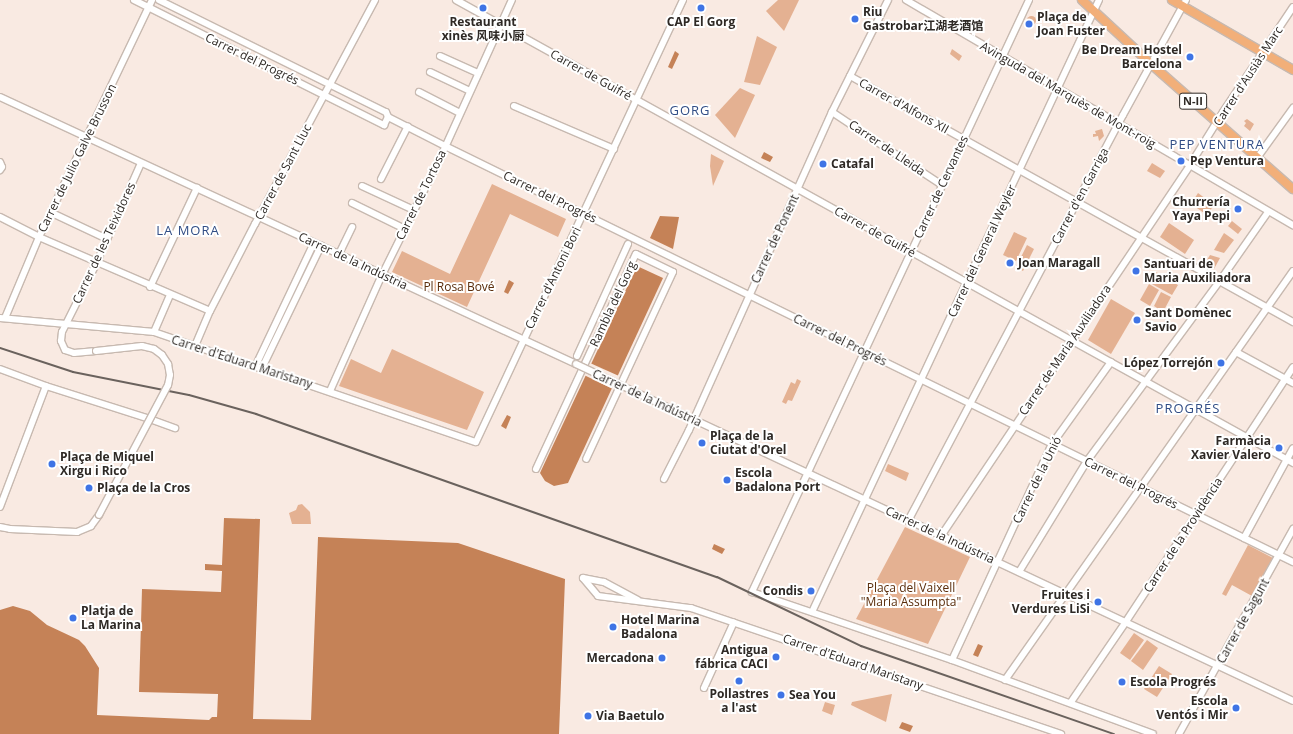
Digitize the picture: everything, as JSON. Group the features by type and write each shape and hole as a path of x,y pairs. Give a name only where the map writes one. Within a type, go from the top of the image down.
{"main road":[{"name":"N-II","path":"1082,0 1151,64 1293,189"},
{"path":"1172,0 1184,3 1293,70"}],"street":[{"name":"Carrer del Progrés","path":"134,0 384,124 388,117"},
{"name":"Carrer de Julio Galve Brusson","path":"2,318 152,0"},
{"name":"Carrer del Progrés","path":"158,0 386,112 388,117 445,146 1293,562"},
{"name":"Carrer de Sant Lluc","path":"195,346 210,311 258,218 331,85 375,0"},
{"name":"Carrer de Guifré","path":"456,0 1293,463"},
{"name":"Carrer de Tortosa","path":"330,391 382,276 445,146 512,0"},
{"name":"Carrer d'Antoni Bori","path":"476,442 683,0"},
{"name":"Carrer de Ponent","path":"664,479 693,420 832,112 888,0"},
{"name":"Avinguda del Marquès de Mont-roig","path":"906,0 1268,212 1293,225"},
{"name":"Carrer del General Weyler","path":"812,612 968,284 1099,0"},
{"name":"Carrer de Cervantes","path":"812,612 752,592 1002,57 1026,1"},
{"name":"Carrer d'en Garriga","path":"908,521 969,403 1184,3"},
{"name":"Carrer d'Ausiàs Marc","path":"1190,165 1216,122 1293,7"},
{"path":"440,56 478,73"},
{"path":"430,72 470,91"},
{"name":"Carrer d'Alfons XII","path":"850,76 1293,322"},
{"path":"419,92 460,113"},
{"name":"Carrer de la Indústria","path":"0,97 197,188 258,218 339,254 382,276 524,339 693,420 1293,701"},
{"path":"514,106 614,149"},
{"path":"1257,158 1292,111"},
{"name":"Carrer de Lleida","path":"832,112 942,185"},
{"path":"381,180 408,126"},
{"path":"0,162 2,167 0,170"},
{"name":"Carrer de les Teixidores","path":"0,526 10,529 77,532 91,526 168,385 170,375 168,364 162,355 154,349 142,346 74,354 65,350 61,341 62,332 66,323 97,262 141,163"},
{"name":"Carrer de Maria Auxiliadora","path":"941,536 1014,425 1190,165"},
{"path":"362,186 414,210"},
{"path":"150,287 197,188"},
{"path":"352,203 405,229"},
{"path":"1019,572 1087,462 1219,282 1268,212"},
{"path":"52,213 107,240"},
{"path":"0,217 39,237 150,287 210,311"},
{"path":"339,254 352,227"},
{"path":"255,367 314,243"},
{"path":"577,356 628,244"},
{"path":"262,368 321,246"},
{"name":"Rambla del Gorg","path":"536,469 636,254 672,272 586,458"},
{"path":"1005,680 1293,271"},
{"path":"154,332 170,295"},
{"name":"Carrer d'Eduard Maristany","path":"2,318 154,332 476,442"},
{"path":"1236,352 1293,383"},
{"name":"Carrer de la Unió","path":"952,660 1052,444 1110,362"},
{"name":"Carrer de la Providència","path":"1071,702 1125,623 1195,514 1293,367"},
{"path":"0,369 46,386 175,428"},
{"path":"0,507 46,386"},
{"path":"1244,538 1293,448"},
{"name":"Carrer de Sagunt","path":"1180,734 1293,529"},
{"path":"583,578 597,582 608,583 609,591 602,596 598,596 583,578"},
{"path":"594,593 593,586 597,582"},
{"name":"Carrer d'Eduard Maristany","path":"608,583 642,602"},
{"name":"Carrer d'Eduard Maristany","path":"602,596 691,608 1061,734"},
{"path":"812,612 1071,702 1153,734"},
{"path":"704,688 734,622"}],"green space":[{"path":"778,0 799,0 784,31 766,11"},
{"path":"1031,15 1036,20 1031,25 1026,20"},
{"path":"757,36 777,47 760,85 744,82"},
{"path":"952,49 962,56 959,61 950,54"},
{"path":"740,88 755,95 735,138 715,115"},
{"path":"1247,119 1254,124 1250,131 1244,126 1246,123 1244,121"},
{"path":"1102,129 1104,136 1099,141 1098,136 1093,137 1093,134 1096,134 1095,131"},
{"path":"711,154 724,161 713,186 710,166"},
{"path":"1152,163 1165,171 1160,178 1147,171"},
{"name":"Pl Rosa Bové","path":"492,184 566,219 558,237 510,214 467,307 392,272 402,251 450,274"},
{"path":"1198,193 1214,205 1207,215 1191,204"},
{"path":"1232,221 1242,229 1238,234 1228,226"},
{"path":"1169,223 1194,240 1185,254 1160,237"},
{"path":"1014,232 1027,238 1016,261 1003,255"},
{"path":"1224,233 1234,240 1224,253 1214,250"},
{"path":"1027,245 1034,249 1023,271 1016,267"},
{"path":"1210,255 1220,258 1214,269 1205,263"},
{"path":"1156,272 1178,285 1172,295 1150,283"},
{"path":"1149,284 1159,290 1150,306 1140,300"},
{"path":"1161,292 1171,297 1163,312 1154,306"},
{"path":"1111,299 1135,313 1111,354 1088,340"},
{"path":"392,349 484,392 467,430 339,386 351,359 381,373"},
{"path":"797,379 801,381 792,401 788,400 786,404 782,402 791,382 795,384"},
{"path":"888,464 909,473 906,481 885,471"},
{"path":"302,504 310,512 311,524 292,524 289,513 296,510 298,505"},
{"name":"Plaça del Vaixell \"Maria Assumpta\"","path":"905,527 970,557 928,644 856,619"},
{"path":"1248,545 1273,558 1252,596 1232,585 1226,596 1222,594"},
{"path":"1134,633 1144,640 1130,660 1120,653"},
{"path":"1147,640 1158,648 1143,670 1131,661"},
{"path":"1159,666 1172,674 1157,697 1144,689"},
{"path":"892,694 886,722 851,705 852,702"},
{"path":"825,702 835,705 832,715 822,711"}],"shaded area":[{"path":"675,51 679,54 672,69 668,67"},
{"path":"764,152 773,157 770,162 761,158"},
{"path":"660,216 679,217 673,249 650,238"},
{"path":"637,266 663,278 568,483 554,486 545,481 540,473"},
{"path":"509,280 514,283 508,294 504,292"},
{"path":"507,415 511,417 506,429 501,426"},
{"path":"224,518 260,519 253,719 311,720 318,537 458,543 565,579 559,734 0,734 0,610 13,606 30,611 47,625 79,640 85,646 99,668 97,715 209,720 212,717 217,717 218,694 139,692 142,589 221,592 222,571 205,570 205,564 222,565"},
{"path":"714,544 725,549 722,554 712,549"},
{"path":"978,644 983,646 978,657 973,655"},
{"path":"902,722 913,726 910,732 899,728"}],"pier":[{"path":"590,363 619,376 613,389 584,375"}],"railway":[{"path":"0,348 73,372 189,395 256,414 717,577 861,646 1114,734"}],"place":[{"name":"Restaurant xinès 风味小厨","path":"483,8"},
{"name":"CAP El Gorg","path":"701,8"},
{"name":"Riu Gastrobar江湖老酒馆","path":"855,19"},
{"name":"Plaça de Joan Fuster","path":"1029,24"},
{"name":"Be Dream Hostel Barcelona","path":"1190,57"},
{"name":"Pep Ventura","path":"1181,161"},
{"name":"Catafal","path":"823,164"},
{"name":"Churrería Yaya Pepi","path":"1238,209"},
{"name":"Joan Maragall","path":"1010,263"},
{"name":"Santuari de Maria Auxiliadora","path":"1136,271"},
{"name":"Sant Domènec Savio","path":"1137,320"},
{"name":"López Torrejón","path":"1221,363"},
{"name":"Plaça de la Ciutat d'Orel","path":"702,443"},
{"name":"Farmàcia Xavier Valero","path":"1279,448"},
{"name":"Plaça de Miquel Xirgu i Rico","path":"52,464"},
{"name":"Escola Badalona Port","path":"727,480"},
{"name":"Plaça de la Cros","path":"89,488"},
{"name":"Condis","path":"811,591"},
{"name":"Fruites i Verdures LiSi","path":"1098,602"},
{"name":"Platja de La Marina","path":"73,618"},
{"name":"Hotel Marina Badalona","path":"613,627"},
{"name":"Antigua fábrica CACI","path":"776,657"},
{"name":"Mercadona","path":"662,658"},
{"name":"Pollastres a l'ast","path":"739,681"},
{"name":"Escola Progrés","path":"1122,682"},
{"name":"Sea You","path":"781,695"},
{"name":"Escola Ventós i Mir","path":"1236,708"},
{"name":"Via Baetulo","path":"588,716"}],"district":[{"name":"GORG","path":"690,110"},
{"name":"PEP VENTURA","path":"1217,144"},
{"name":"LA MORA","path":"188,230"},
{"name":"PROGRÉS","path":"1188,408"}]}
